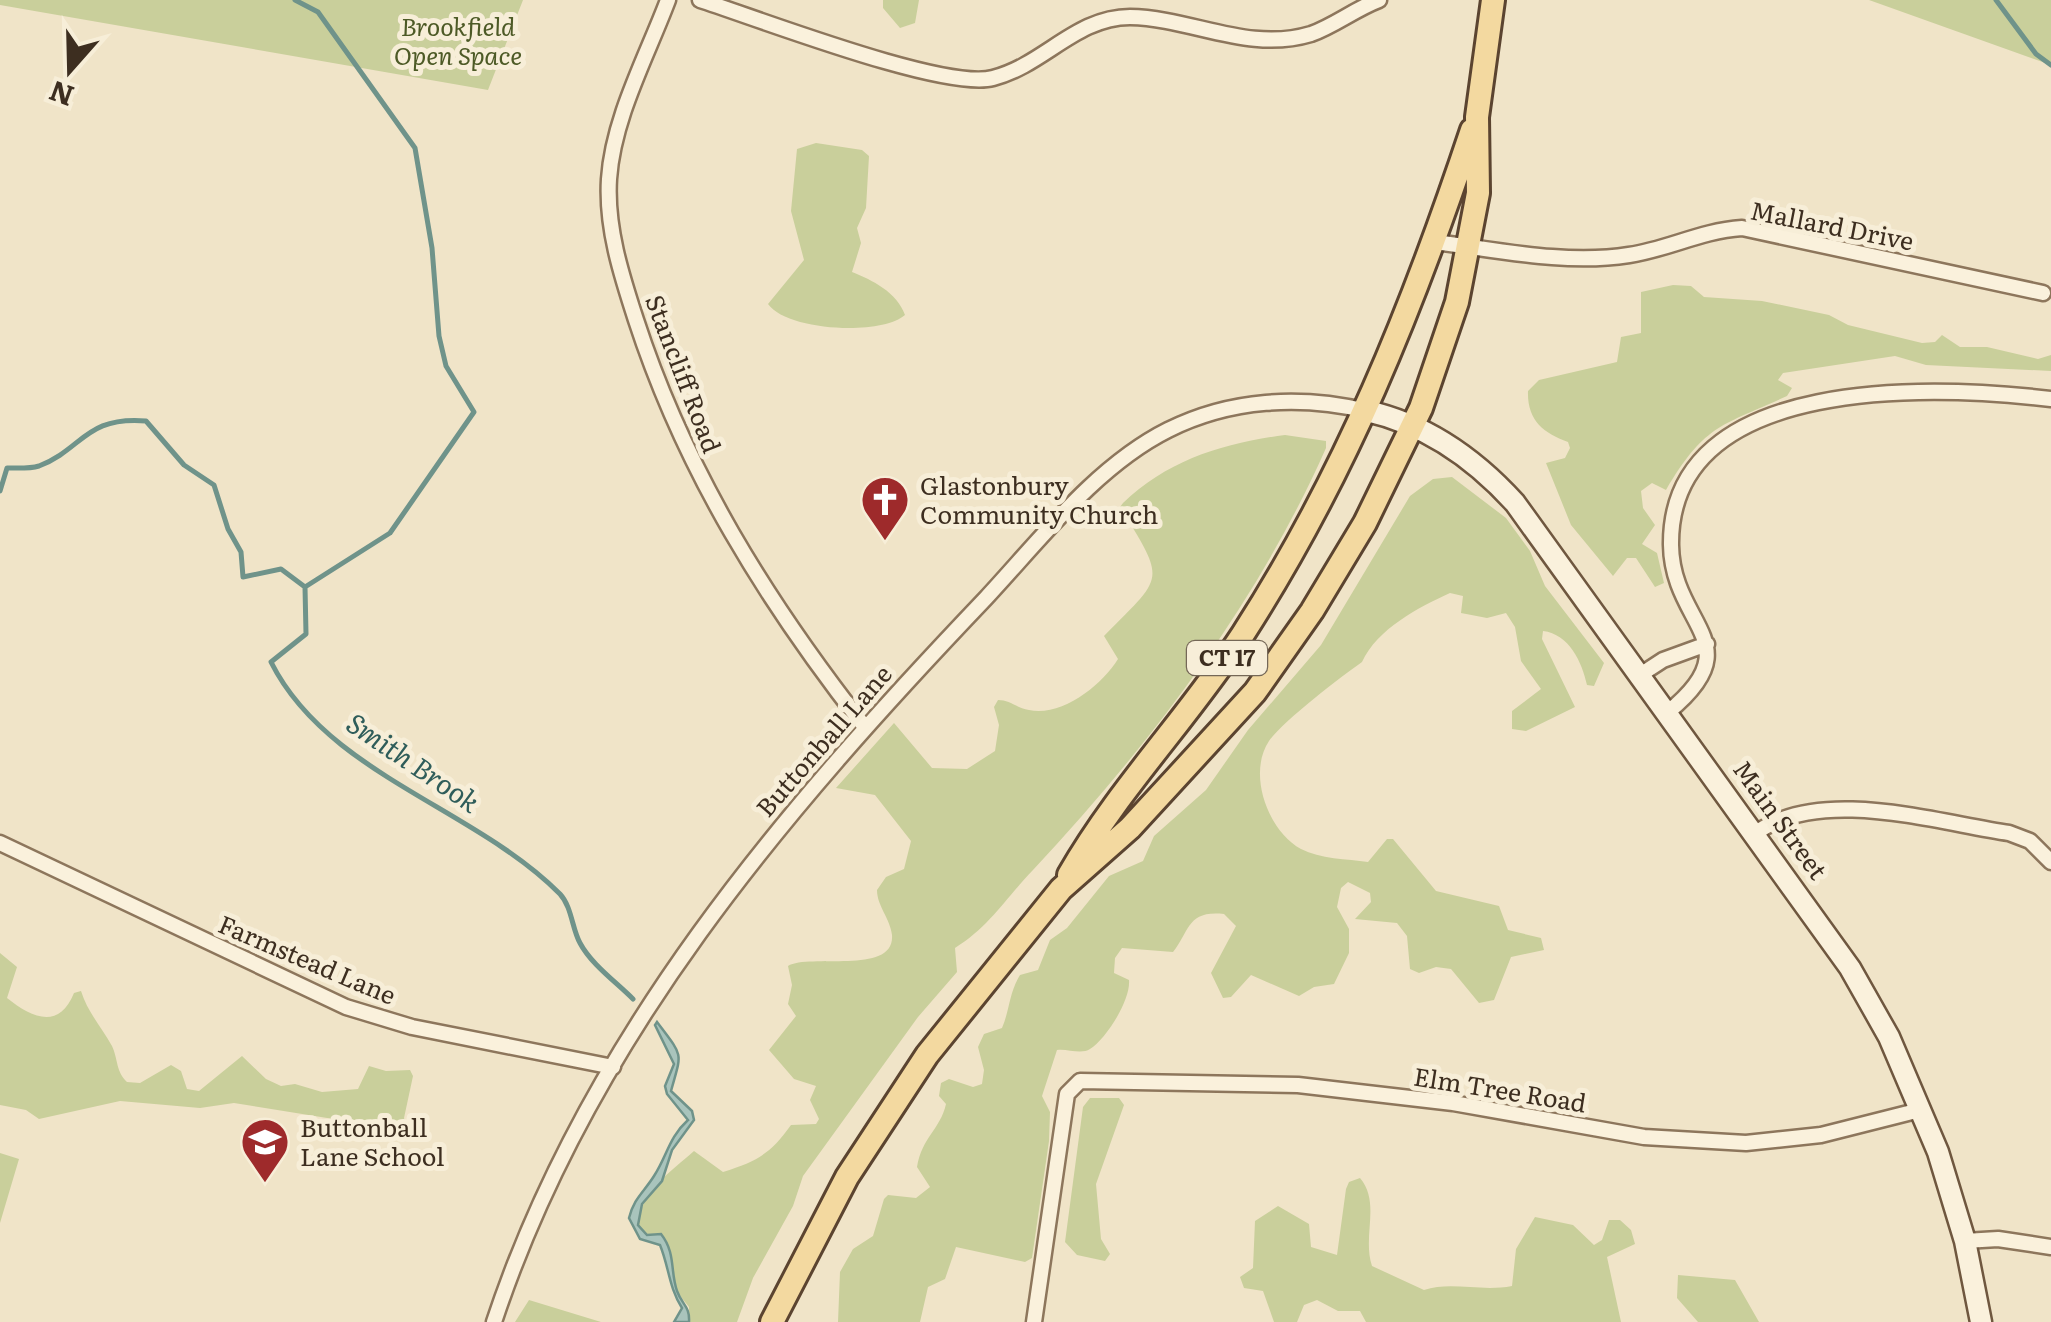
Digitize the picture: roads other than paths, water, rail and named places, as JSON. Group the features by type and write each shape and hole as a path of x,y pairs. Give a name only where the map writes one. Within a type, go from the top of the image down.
{"main road":[{"name":"CT 17","path":"772,1322 824,1216 886,1115 959,1012 1060,889 1110,812 1240,638 1302,537 1367,410 1435,242 1476,117 1493,0"},
{"name":"CT 17","path":"1060,889 1142,815 1274,666 1340,568 1413,427 1447,337 1470,246 1479,180 1476,117"},
{"name":"Main Street","path":"1367,410 1413,427 1460,454 1515,502 1850,968 1889,1037 1920,1110 1965,1241 1981,1322"}],"street":[{"name":"Stancliff Road","path":"668,0 612,158 609,214 616,253 662,394 714,503 788,626 864,726"},
{"path":"700,0 938,76 990,80 1029,65 1088,23 1131,17 1269,42 1312,34 1379,0"},
{"name":"Mallard Drive","path":"1435,242 1586,259 1633,255 1706,230 1742,228 2042,293"},
{"path":"1668,712 1702,678 1709,659 1707,644 1676,576 1672,527 1688,481 1720,445 1779,413 1862,394 1930,390 2051,399"},
{"name":"Buttonball Lane","path":"494,1322 532,1223 613,1066 688,945 746,866 864,726 1059,520 1137,448 1192,419 1251,404 1300,401 1367,410"},
{"path":"1640,675 1664,660 1707,644"},
{"path":"1756,833 1792,814 1844,808 2009,833 2030,841 2051,862"},
{"name":"Farmstead Lane","path":"0,843 346,1007 412,1028 613,1066"},
{"name":"Elm Tree Road","path":"1034,1322 1071,1086 1092,1079 1298,1086 1453,1103 1644,1137 1746,1143 1821,1135 1920,1110"},
{"path":"1965,1241 1998,1239 2051,1247"}],"water":[{"path":"657,1022 678,1055 671,1091 692,1111 694,1120 672,1150 662,1181 642,1204 638,1225 647,1235 661,1234 666,1241 677,1291 689,1322 674,1322 682,1308 660,1245 640,1239 629,1218 672,1140 688,1120 667,1094 665,1086 674,1064"}],"waterway":[{"name":"Smith Brook","path":"295,0 318,12 415,148 432,248 439,336 446,366 474,412 390,533 305,587 306,634 271,662 296,701 328,733 365,762 487,837 560,894 585,951 633,999"},
{"path":"1996,0 2036,54 2051,65"},
{"path":"0,491 7,468 39,466 110,424 146,421 184,465 214,485 228,529 241,552 243,577 281,569 305,587"}],"place":[{"name":"Glastonbury Community Church","path":"885,542"},
{"name":"Buttonball Lane School","path":"265,1184"}],"park label":[{"name":"Brookfield Open Space","path":"458,42"}]}
